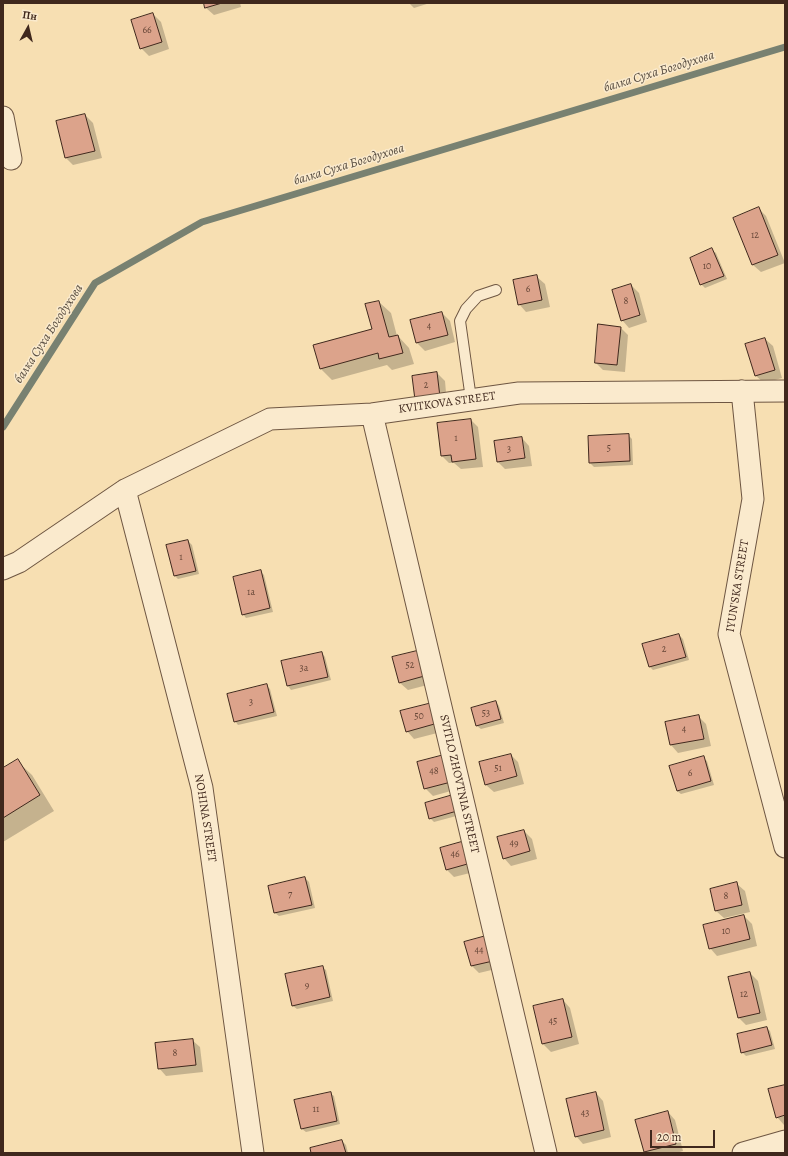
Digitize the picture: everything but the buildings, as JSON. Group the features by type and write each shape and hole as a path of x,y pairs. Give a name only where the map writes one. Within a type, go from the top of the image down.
{"street":[{"path":"3,117 10,158"},
{"name":"IYUN'SKA STREET","path":"742,391 753,499 729,634 785,847"},
{"name":"KVITKOVA STREET","path":"3,569 19,562 125,490 270,419 372,414 518,393 785,391"},
{"name":"SVITLO ZHOVTNIA STREET","path":"372,414 546,1153"},
{"name":"NOHINA STREET","path":"125,490 202,788 253,1153"},
{"path":"743,1153 785,1141"}],"lane":[{"path":"471,400 460,321 466,309 478,296 496,290"}],"waterway":[{"name":"балка Суха Богодухова","path":"3,427 95,283 202,222 785,47"}]}
